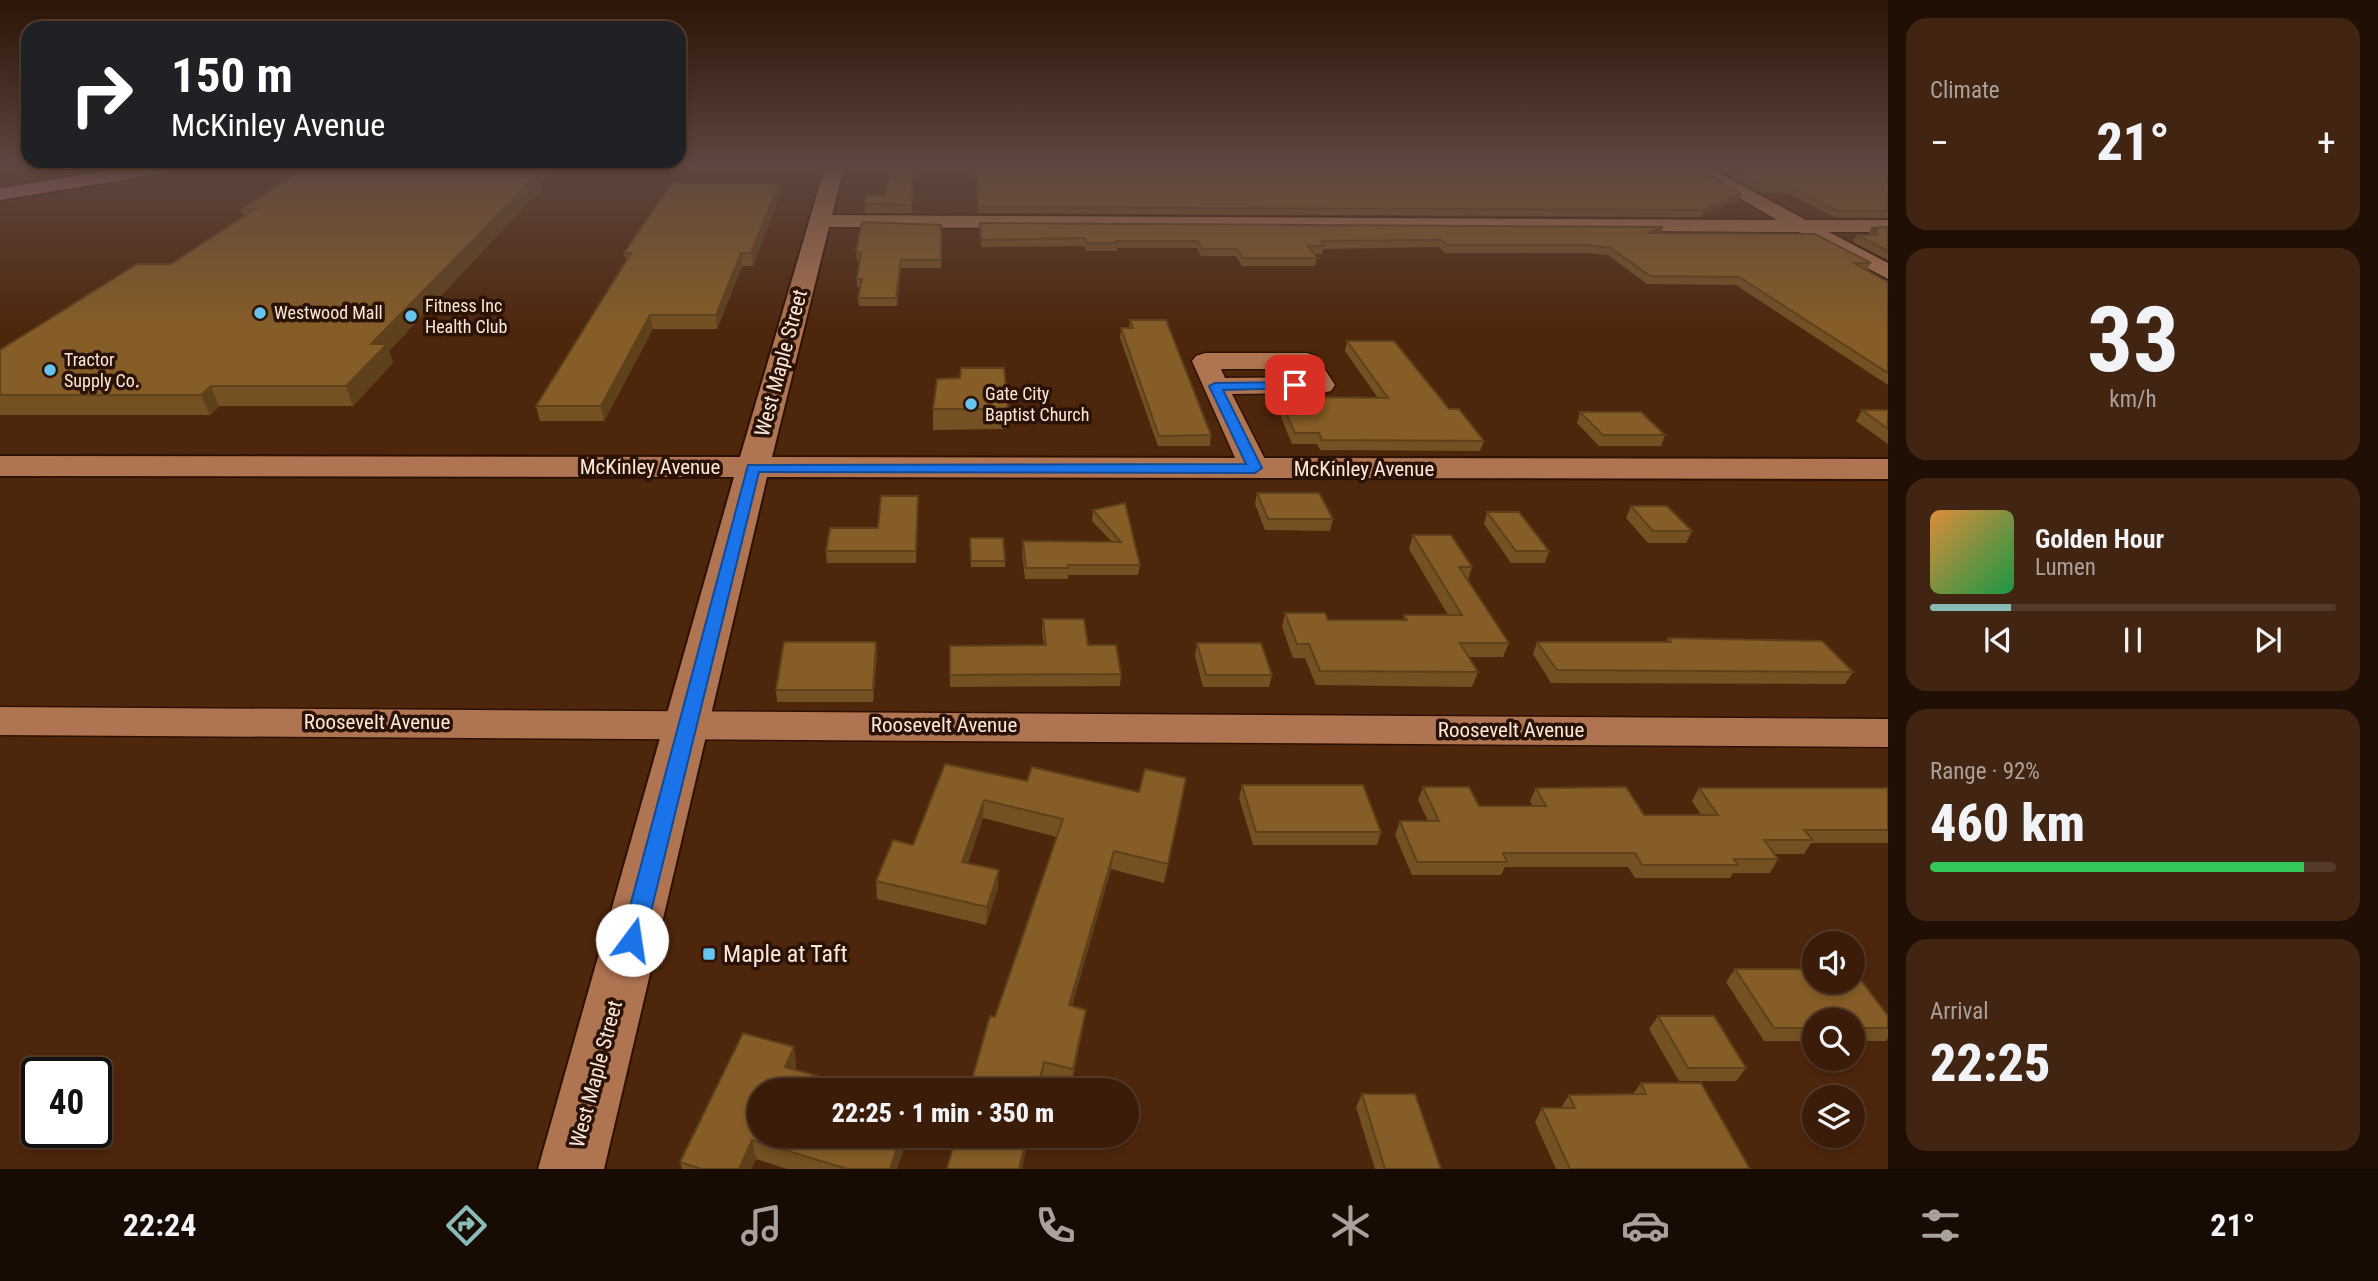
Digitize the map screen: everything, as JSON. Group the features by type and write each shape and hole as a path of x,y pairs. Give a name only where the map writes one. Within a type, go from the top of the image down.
{"street":[{"name":"West Maple Street","path":"571,1169 820,222"},
{"path":"956,222 1888,226"},
{"path":"1796,222 1888,272"},
{"path":"1215,386 1255,468"},
{"name":"McKinley Avenue","path":"5,470 1888,469"},
{"name":"Roosevelt Avenue","path":"0,721 688,723 1888,733"}],"building":[{"name":"Westwood Mall","path":"236,222 491,222 371,344 387,344 346,386 211,386 201,395 0,395 0,350 137,264 171,264"},
{"path":"645,222 764,222 751,253 741,253 716,315 650,315 601,406 536,406 631,253 624,253"},
{"path":"862,222 941,225 941,260 901,260 896,298 858,298 862,279 857,279 861,252 856,252"},
{"path":"980,223 1663,227 1648,233 1815,234 1871,263 1854,263 1888,282 1888,373 1739,277 1650,276 1611,248 1588,245 1447,245 1441,240 1320,241 1324,246 1308,246 1317,258 1243,258 1237,249 1202,249 1198,241 1087,243 1085,238 981,240"},
{"path":"1888,227 1888,251 1857,235 1879,235 1871,231 1878,231 1871,228"},
{"path":"1130,320 1166,320 1211,435 1159,436 1121,328 1133,328"},
{"path":"1347,341 1394,341 1449,409 1459,409 1484,441 1322,440 1319,433 1295,433 1283,406 1304,407 1300,397 1388,398"},
{"path":"961,368 1004,368 1008,409 933,409 937,379 960,378"},
{"path":"1862,410 1888,410 1888,429"},
{"path":"1580,412 1641,412 1665,435 1603,435"},
{"path":"1257,493 1319,493 1333,519 1268,519"},
{"path":"881,496 918,496 916,551 826,551 830,528 878,528"},
{"path":"1125,503 1140,565 1026,568 1023,541 1121,542 1093,510"},
{"path":"1631,506 1667,506 1692,531 1653,531"},
{"path":"1487,512 1519,512 1549,551 1516,551"},
{"path":"1413,535 1451,535 1472,567 1459,567 1509,643 1460,643 1478,672 1320,671 1309,644 1297,644 1285,613 1325,613 1328,620 1407,620 1404,615 1462,615"},
{"path":"970,538 1003,538 1005,561 971,561"},
{"path":"1043,619 1084,619 1088,645 1116,645 1121,674 950,675 950,646 1046,645"},
{"path":"1668,638 1822,641 1853,672 1557,670 1537,642 1671,642"},
{"path":"784,642 876,642 873,690 776,690"},
{"path":"1197,643 1261,643 1272,675 1206,675"},
{"path":"945,764 1027,781 1032,767 1139,792 1145,769 1186,778 1168,864 1114,851 1069,1005 1086,1010 1073,1069 1044,1062 1040,1078 972,1078 990,1016 995,1017 1063,819 984,800 962,862 999,870 987,907 876,881 893,840 913,845"},
{"path":"1242,785 1363,785 1381,832 1256,832"},
{"path":"1423,787 1469,787 1479,806 1546,806 1536,788 1626,787 1644,815 1718,815 1699,788 1888,788 1888,830 1804,830 1813,840 1764,840 1778,859 1734,859 1738,865 1642,865 1635,853 1503,853 1507,862 1417,862 1400,821 1439,821"},
{"path":"1735,969 1802,969 1802,994 1865,994 1865,986 1888,1016 1888,1028 1865,1028 1865,1008 1802,1008 1802,1028 1774,1028"},
{"path":"1658,1016 1714,1016 1746,1068 1688,1068"},
{"path":"743,1033 794,1047 785,1067 825,1078 747,1078 748,1148 739,1169 701,1169 680,1162"},
{"path":"1641,1083 1701,1083 1750,1169 1570,1169 1542,1108 1575,1108 1569,1095 1646,1094"},
{"path":"1362,1094 1415,1094 1441,1169 1385,1169"},
{"path":"778,1148 897,1148 890,1169 847,1169"},
{"path":"953,1148 1024,1148 1019,1169 947,1169"}],"place":[{"name":"Westwood Mall","path":"260,313"},
{"name":"Fitness Inc Health Club","path":"411,316"},
{"name":"Tractor Supply Co.","path":"50,370"},
{"name":"Gate City Baptist Church","path":"971,404"},
{"name":"Maple at Taft","path":"709,954"}],"route":[{"path":"632,940 753,468 1255,468 1215,386 1295,385"}]}
